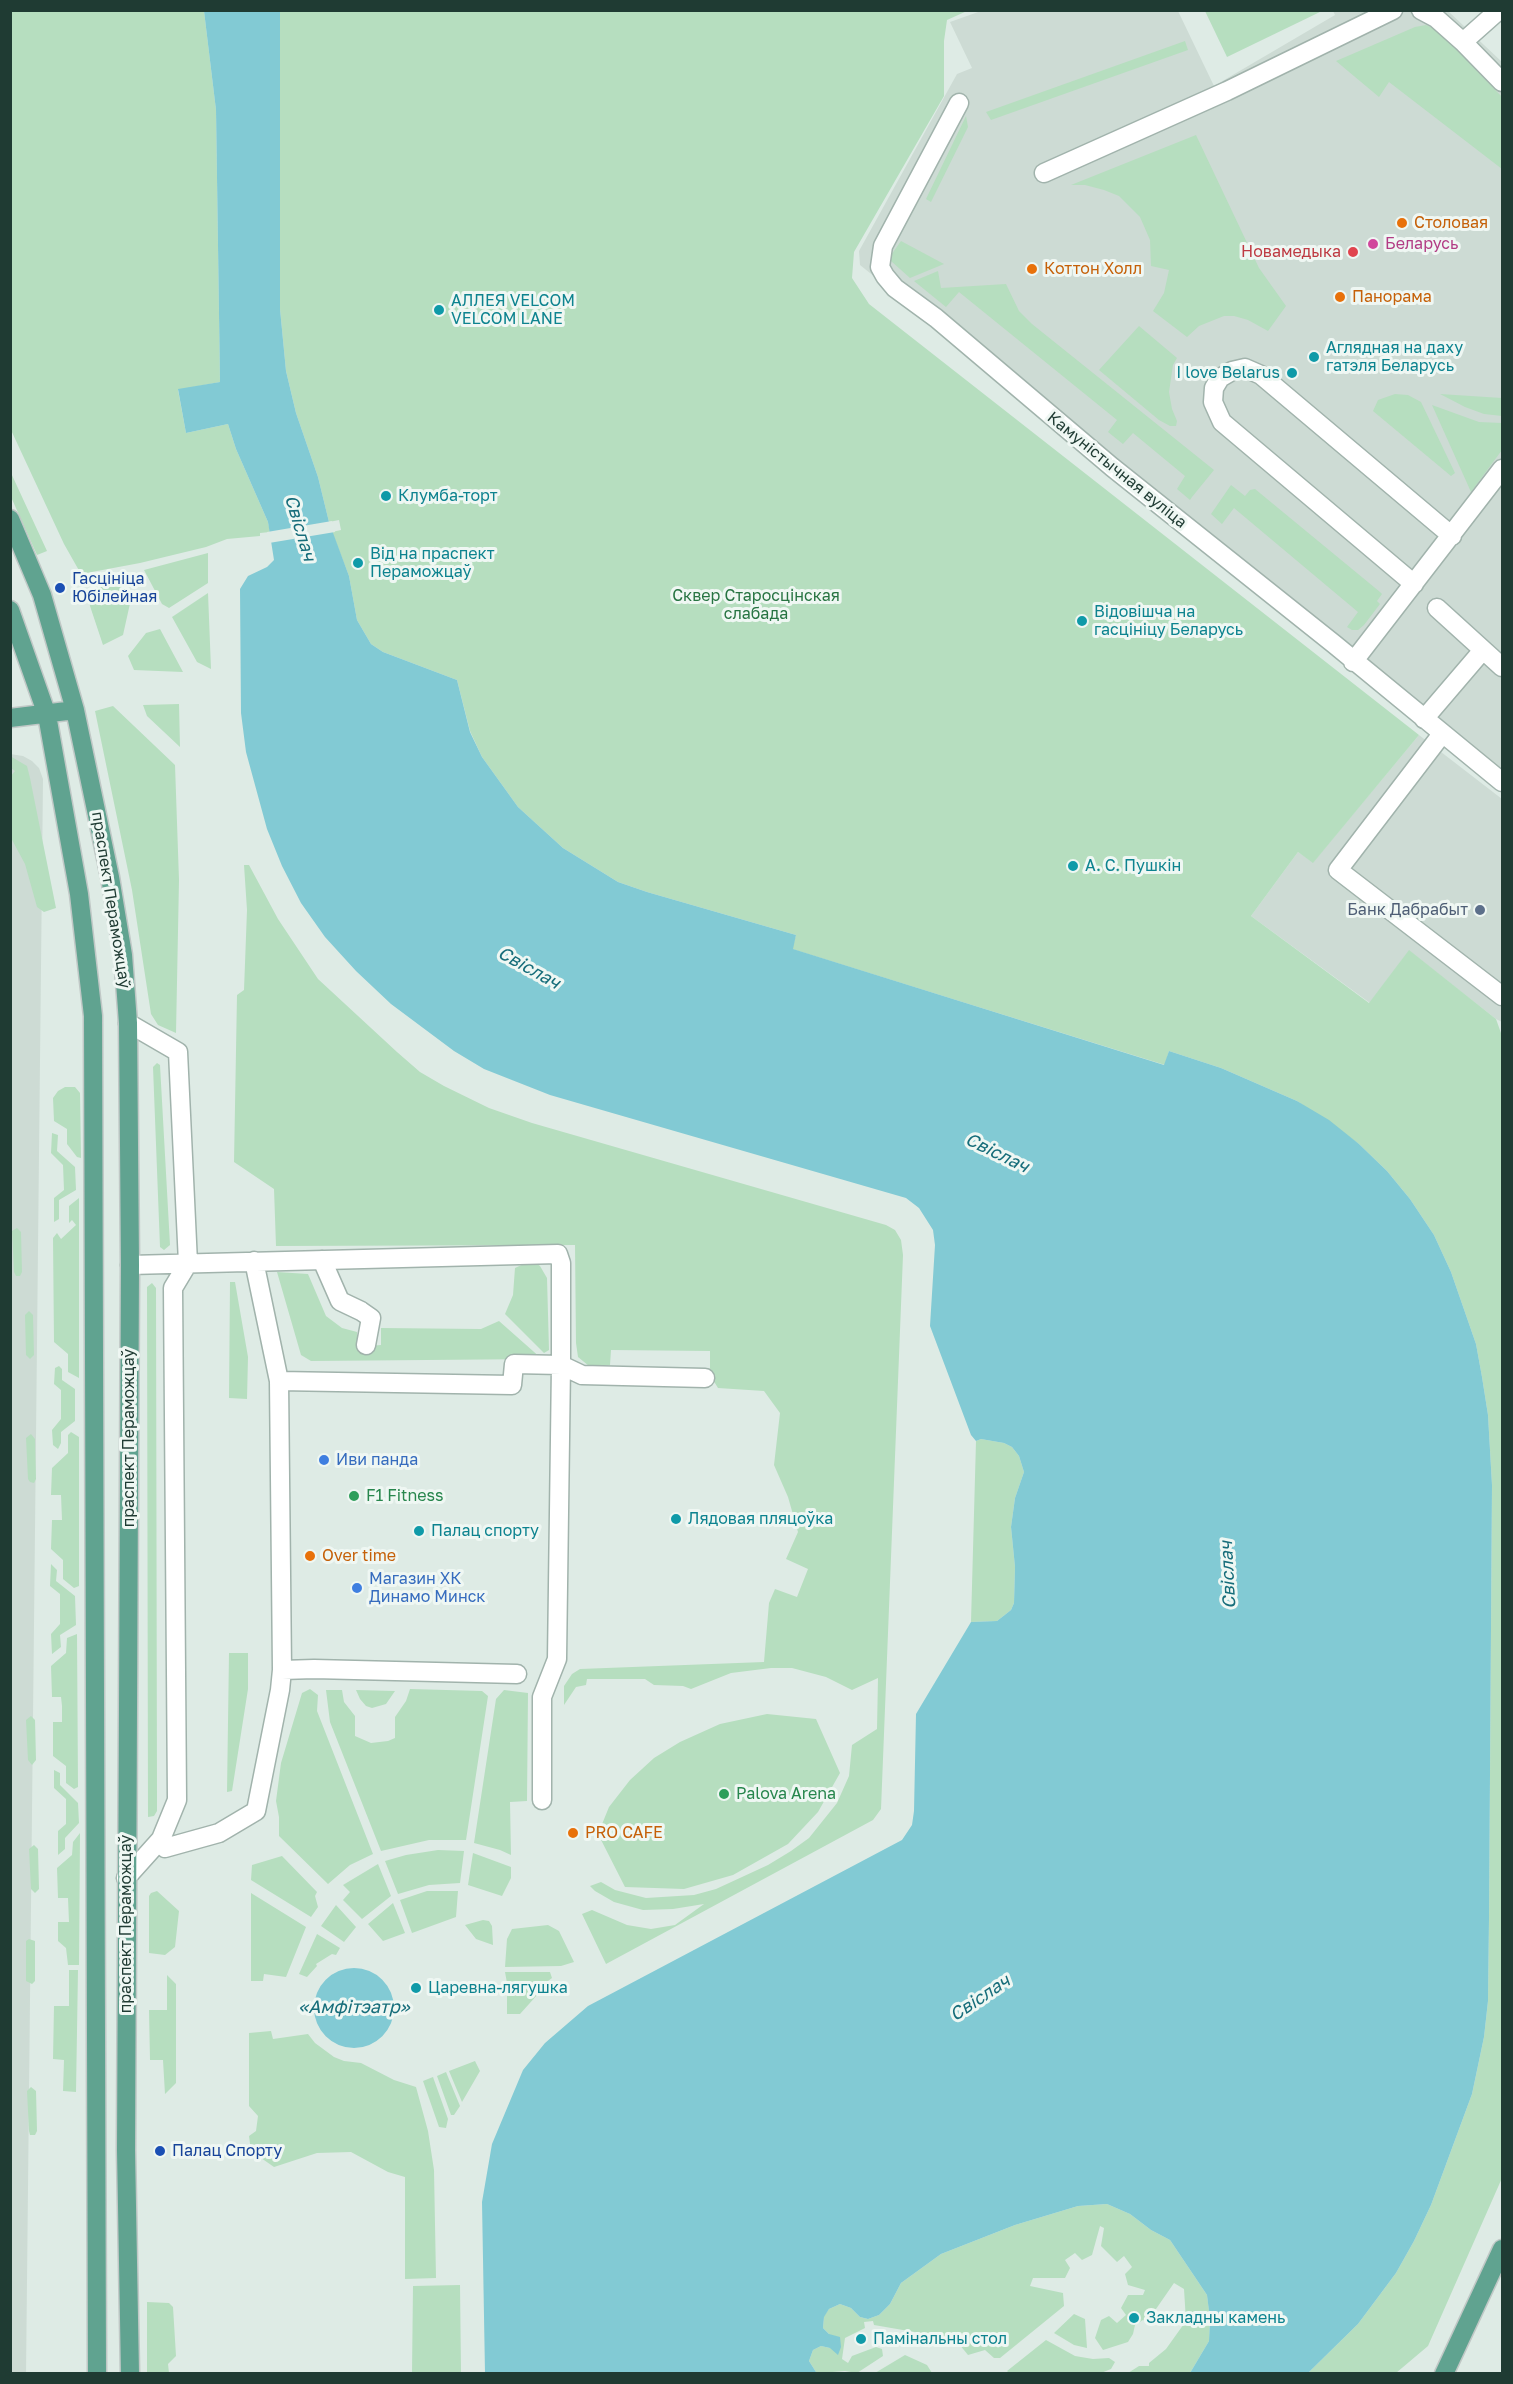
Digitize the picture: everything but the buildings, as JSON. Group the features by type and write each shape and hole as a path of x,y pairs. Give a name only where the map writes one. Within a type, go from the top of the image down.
{"main road":[{"name":"праспект Пераможцаў","path":"10,519 42,595 75,710 110,877 123,955 128,1023 130,1265 126,2150 130,2373"},
{"name":"праспект Пераможцаў","path":"10,610 47,715 79,894 93,1016 97,2373"},
{"path":"10,718 75,710"},
{"path":"1444,2373 1503,2249"}],"street":[{"path":"1044,172 1218,95 1393,10"},
{"path":"1421,10 1436,18 1503,82"},
{"path":"1463,42 1499,10"},
{"name":"Камуністычная вуліца","path":"959,103 883,246 880,267 885,276 895,288 936,318 1112,467 1503,782"},
{"path":"1414,584 1222,422 1212,402 1214,388 1220,378 1232,371 1245,369 1261,375 1452,536"},
{"path":"1353,662 1503,469"},
{"path":"1437,608 1503,667"},
{"path":"1424,719 1483,650"},
{"path":"1442,734 1338,870 1503,996"},
{"path":"126,1878 160,1839 177,1800 172,1288 188,1263 178,1052 128,1023"},
{"path":"130,1265 558,1254 561,1263 561,1365 557,1659 542,1697 542,1800"},
{"path":"322,1260 340,1301 371,1318 366,1345"},
{"path":"160,1839 165,1848 219,1833 256,1811 282,1670 279,1381 254,1261"},
{"path":"279,1381 512,1385 513,1364 561,1365 582,1375 705,1378"},
{"path":"282,1670 517,1674"}],"shaded area":[{"path":"981,11 1178,11 1214,86 1335,15 1333,11 1448,11 1502,62 1502,780 860,265 859,251 957,74 972,68 950,22"},
{"path":"1419,735 1502,799 1502,1022 1409,951 1370,1003 1251,916 1298,852 1313,862"},
{"path":"10,754 23,756 32,761 39,768 43,779 26,2374 10,2373"}],"green space":[{"path":"11,11 204,11 216,110 220,382 178,390 186,433 228,424 270,532 260,533 260,536 227,539 206,547 140,563 81,574 64,544 11,430"},
{"name":"Сквер Старосцінская слабада","path":"280,11 967,11 947,20 944,41 944,96 854,252 852,278 869,304 1419,735 1313,863 1298,852 1251,916 1369,1003 1409,950 1496,1019 1502,1036 1502,2178 1428,2346 1396,2373 1308,2373 1358,2324 1396,2273 1414,2241 1431,2205 1472,2094 1484,2037 1488,2001 1492,1485 1488,1415 1476,1344 1451,1272 1434,1235 1410,1199 1387,1171 1359,1144 1297,1101 1221,1068 1169,1051 1165,1065 792,949 796,935 618,882 563,848 518,807 482,757 470,731 457,680 383,652 371,644 357,620 349,576 332,532 341,530 339,520 329,522 318,477 296,413 286,371 280,309"},
{"path":"1205,11 1322,11 1227,57"},
{"path":"1426,25 1438,30 1502,97 1502,169 1389,82 1379,97 1336,61 1415,27"},
{"path":"1185,41 1188,50 991,120 986,112"},
{"path":"966,116 968,127 931,202 926,199"},
{"path":"1196,135 1259,268 1286,306 1268,331 1248,320 1224,316 1199,326 1187,337 1153,311 1164,293 1169,270 1151,266 1150,240 1140,217 1119,196 1085,185 1071,185"},
{"path":"901,241 944,264 910,278 891,261 891,255"},
{"path":"938,271 941,288 1006,284 1019,311 1032,324 1214,470 1190,500 1177,489 1185,476 1133,433 1123,444 1108,432 1117,420 959,292 946,307 914,281"},
{"path":"1139,326 1177,358 1173,365 1169,392 1177,421 1176,426 1170,426 1159,420 1099,370"},
{"path":"1395,394 1408,395 1421,402 1455,473 1451,476 1373,411 1378,400"},
{"path":"1440,394 1502,398 1502,416 1484,414"},
{"path":"1432,405 1479,422 1502,423 1502,450 1471,492"},
{"path":"11,473 47,551 37,555 11,497"},
{"path":"1231,485 1245,496 1250,490 1255,489 1382,594 1377,601 1380,604 1364,625 1358,630 1347,627 1358,612 1234,508 1222,524 1211,514"},
{"path":"208,553 208,583 169,608 162,604 144,570"},
{"path":"120,581 131,599 123,635 103,645 88,595 91,589"},
{"path":"208,593 211,669 197,662 172,617"},
{"path":"160,629 183,672 134,670 128,656 146,633"},
{"path":"179,704 180,747 147,716 143,705"},
{"path":"113,706 175,765 179,880 176,1033 158,1025 151,1014 132,890 95,711"},
{"path":"10,756 27,766 30,778 56,908 44,912 37,907 25,864 11,838 11,776 15,771 11,768"},
{"path":"244,865 249,865 278,919 318,979 420,1072 444,1086 489,1108 532,1123 886,1225 895,1230 901,1240 903,1255 881,1809 873,1820 606,1964 582,1914 592,1910 627,1925 651,1929 675,1925 704,1904 673,1909 643,1910 614,1902 590,1886 601,1882 615,1890 646,1898 694,1895 716,1889 768,1865 809,1838 837,1803 849,1776 852,1745 877,1729 878,1678 852,1690 826,1677 792,1668 731,1673 691,1689 683,1686 654,1685 645,1679 587,1679 586,1685 576,1687 564,1705 564,1686 572,1674 580,1669 764,1662 769,1603 775,1589 797,1597 808,1569 786,1559 798,1532 788,1497 774,1465 780,1413 764,1391 718,1388 710,1375 710,1351 611,1350 610,1365 589,1366 578,1357 575,1245 276,1246 274,1189 234,1162 237,995 244,990 247,910"},
{"path":"157,1063 160,1065 170,1245 164,1250 160,1247 153,1067"},
{"path":"65,1087 75,1087 80,1093 81,1158 77,1157 67,1144 67,1129 54,1121 53,1098"},
{"path":"52,1133 58,1135 57,1151 75,1167 76,1190 59,1200 59,1219 54,1222 54,1198 64,1190 63,1165 51,1153"},
{"path":"79,1198 79,1378 68,1372 68,1354 54,1342 53,1238 57,1233 61,1239 76,1225 72,1220 69,1223 69,1206"},
{"path":"17,1228 21,1232 22,1272 20,1276 16,1276 14,1272 12,1231"},
{"path":"528,1262 535,1262 540,1266 547,1278 549,1350 544,1353 505,1314 513,1295 515,1268"},
{"path":"277,1272 308,1274 326,1316 342,1328 357,1332 357,1347 381,1345 381,1328 481,1329 499,1321 542,1359 311,1361 301,1355"},
{"path":"230,1282 235,1282 248,1357 247,1399 229,1398"},
{"path":"152,1283 156,1288 157,1811 154,1816 148,1817 147,1287"},
{"path":"29,1311 33,1315 34,1355 30,1359 26,1355 25,1315"},
{"path":"59,1366 62,1369 62,1380 75,1389 75,1421 61,1432 61,1443 58,1449 53,1445 52,1430 61,1419 61,1390 54,1384 55,1368"},
{"path":"71,1432 79,1437 79,1586 74,1588 63,1579 63,1560 51,1549 52,1520 62,1520 61,1495 51,1495 52,1468 68,1453 68,1435"},
{"path":"31,1434 35,1439 36,1479 34,1483 28,1479 26,1438"},
{"path":"981,1439 1004,1443 1012,1447 1019,1456 1024,1472 1015,1498 1011,1527 1015,1567 1014,1603 1011,1610 997,1621 971,1622 976,1441"},
{"path":"51,1564 57,1570 56,1581 75,1596 76,1625 60,1635 61,1647 52,1654 51,1634 60,1624 60,1594 50,1586"},
{"path":"77,1634 78,1787 74,1789 66,1783 66,1766 53,1756 53,1722 62,1722 62,1706 61,1697 52,1697 51,1666 66,1653 67,1638"},
{"path":"229,1653 248,1653 248,1689 232,1791 227,1792"},
{"path":"310,1689 318,1695 317,1711 373,1854 350,1865 328,1884 279,1836 276,1801 281,1763 302,1693"},
{"path":"410,1689 482,1691 488,1696 466,1840 429,1840 381,1851 330,1722 326,1690 342,1690 344,1702 355,1716 355,1736 371,1743 395,1738 395,1717 406,1701"},
{"path":"356,1690 395,1691 386,1704 372,1708 366,1706"},
{"path":"504,1690 528,1693 527,1801 510,1802 511,1855 474,1843 496,1699"},
{"name":"Palova Arena","path":"767,1714 816,1719 840,1773 818,1812 788,1844 733,1875 684,1889 625,1887 598,1834 609,1807 630,1780 654,1758 680,1742 720,1724"},
{"path":"31,1716 35,1720 36,1760 32,1765 28,1760 26,1720"},
{"path":"54,1770 60,1773 60,1785 78,1803 79,1823 65,1838 65,1849 58,1855 58,1831 66,1824 66,1799 54,1788"},
{"path":"80,1833 79,1965 68,1965 66,1948 58,1941 58,1922 69,1922 68,1898 58,1898 57,1868 72,1855 73,1842"},
{"path":"34,1845 38,1849 39,1889 35,1893 31,1889 29,1849"},
{"path":"438,1850 464,1851 460,1883 429,1885 398,1894 385,1861"},
{"path":"473,1853 511,1867 511,1878 502,1896 468,1885"},
{"path":"282,1856 317,1892 315,1896 318,1907 311,1917 251,1880 252,1865"},
{"path":"378,1864 391,1896 362,1919 343,1900 350,1892 343,1885"},
{"path":"157,1891 179,1911 175,1947 165,1955 149,1953 149,1896"},
{"path":"427,1891 458,1891 456,1917 412,1933 400,1900"},
{"path":"251,1893 306,1927 286,1977 264,1974 263,1981 251,1981"},
{"path":"393,1903 405,1933 383,1941 368,1924"},
{"path":"336,1905 356,1927 344,1942 321,1926"},
{"path":"483,1920 489,1921 492,1926 493,1945 476,1939 465,1925"},
{"path":"548,1925 559,1931 574,1962 561,1966 505,1967 507,1939 512,1929"},
{"path":"317,1934 340,1948 336,1955 332,1954 316,1964 317,1966 307,1977 299,1974"},
{"path":"29,1939 35,1941 35,1981 32,1984 26,1981 26,1941"},
{"path":"69,1970 78,1970 76,2092 63,2091 64,2060 53,2059 54,2006 69,2006"},
{"path":"505,1972 550,1972 552,1978 544,1984 507,1983"},
{"path":"167,1975 176,1984 176,2083 165,2094 163,2060 150,2060 149,2010 167,2010"},
{"path":"507,1988 538,1989 538,1994 520,2014 507,2014"},
{"path":"271,2031 273,2039 308,2034 315,2043 334,2057 361,2063 394,2080 416,2087 428,2131 434,2170 436,2278 405,2279 405,2177 388,2172 351,2152 317,2153 274,2167 251,2151 249,2136 256,2131 258,2116 249,2106 249,2033"},
{"path":"475,2061 480,2071 462,2102 449,2071"},
{"path":"446,2072 460,2106 454,2115 451,2115 437,2076"},
{"path":"433,2077 448,2119 446,2128 439,2127 423,2081"},
{"path":"31,2087 36,2091 37,2131 35,2135 30,2135 29,2131 27,2091"},
{"path":"1107,2204 1130,2214 1151,2230 1170,2240 1207,2295 1210,2319 1209,2341 1190,2373 1128,2373 1139,2366 1149,2366 1149,2363 1166,2349 1186,2321 1184,2289 1174,2283 1147,2322 1143,2320 1135,2325 1128,2342 1103,2350 1095,2338 1101,2320 1109,2316 1117,2323 1126,2315 1121,2308 1128,2295 1143,2295 1145,2290 1128,2285 1125,2274 1132,2267 1124,2256 1117,2262 1101,2246 1104,2228 1100,2226 1092,2255 1082,2260 1075,2253 1065,2260 1070,2268 1065,2278 1033,2278 1030,2286 1063,2293 1064,2306 1000,2358 994,2358 985,2350 968,2355 955,2339 874,2325 873,2321 864,2322 865,2328 845,2338 842,2359 848,2363 852,2356 876,2347 882,2349 883,2356 857,2373 816,2372 809,2361 813,2350 821,2346 830,2348 829,2334 823,2328 824,2316 829,2309 840,2304 851,2308 860,2317 868,2319 879,2315 890,2304 901,2283 941,2254 1015,2225 1078,2206"},
{"path":"460,2285 461,2373 412,2373 413,2286"},
{"path":"147,2302 169,2303 173,2307 176,2356 168,2364 169,2373 147,2373"},
{"path":"1074,2314 1085,2319 1087,2348 1074,2345 1054,2333"},
{"path":"1046,2340 1075,2356 1093,2359 1109,2358 1115,2362 1111,2369 1101,2373 1010,2374 1007,2371"},
{"path":"905,2355 927,2365 932,2373 875,2373"}],"water":[{"name":"Свіслач","path":"204,11 280,11 280,309 286,371 296,413 318,477 329,522 349,576 357,620 371,644 383,652 457,680 470,732 482,757 518,807 563,848 618,882 796,935 793,949 1164,1065 1169,1051 1221,1068 1297,1101 1329,1120 1387,1171 1410,1199 1434,1235 1451,1272 1476,1344 1488,1415 1492,1485 1488,2001 1484,2037 1472,2094 1431,2205 1414,2241 1396,2273 1358,2324 1308,2373 1190,2373 1209,2341 1210,2319 1207,2295 1170,2240 1151,2230 1130,2214 1107,2204 1078,2206 1015,2225 941,2254 901,2283 890,2304 879,2315 868,2319 860,2317 851,2308 840,2304 829,2309 824,2317 823,2328 829,2334 840,2337 841,2347 838,2355 830,2348 821,2346 813,2350 809,2361 816,2372 820,2373 485,2373 482,2202 492,2144 523,2070 545,2043 588,2006 902,1840 912,1825 914,1811 916,1714 971,1622 997,1621 1011,1610 1014,1603 1015,1567 1011,1527 1015,1498 1024,1472 1019,1456 1012,1447 1004,1443 981,1439 976,1441 971,1435 930,1326 935,1245 933,1230 919,1208 906,1198 550,1095 484,1069 454,1051 391,1004 325,937 301,903 282,866 267,829 246,752 241,713 240,589 248,576 267,567 274,560 268,522 236,449 228,424 186,433 178,389 220,382 216,110"},
{"name":"«Амфітэатр»","path":"354,1968 369,1971 382,1980 391,1993 394,2008 391,2023 382,2036 369,2045 354,2048 339,2045 326,2036 317,2023 314,2008 317,1993 326,1980 339,1971"}],"pier":[{"path":"332,521 335,532 269,543 267,532"}],"place":[{"name":"Столовая","path":"1402,223"},
{"name":"Беларусь","path":"1373,244"},
{"name":"Новамедыка","path":"1353,252"},
{"name":"Коттон Холл","path":"1032,269"},
{"name":"Панорама","path":"1340,297"},
{"name":"АЛЛЕЯ VELCOM VELCOM LANE","path":"439,310"},
{"name":"Аглядная на даху гатэля Беларусь","path":"1314,357"},
{"name":"I love Belarus","path":"1292,373"},
{"name":"Клумба-торт","path":"386,496"},
{"name":"Від на праспект Пераможцаў","path":"358,563"},
{"name":"Гасцініца Юбілейная","path":"60,588"},
{"name":"Відовішча на гасцініцу Беларусь","path":"1082,621"},
{"name":"А. С. Пушкін","path":"1073,866"},
{"name":"Банк Дабрабыт","path":"1480,910"},
{"name":"Иви панда","path":"324,1460"},
{"name":"F1 Fitness","path":"354,1496"},
{"name":"Лядовая пляцоўка","path":"676,1519"},
{"name":"Палац спорту","path":"419,1531"},
{"name":"Over time","path":"310,1556"},
{"name":"Магазин ХК Динамо Минск","path":"357,1588"},
{"name":"Palova Arena","path":"724,1794"},
{"name":"PRO CAFE","path":"573,1833"},
{"name":"Царевна-лягушка","path":"416,1988"},
{"name":"Палац Спорту","path":"160,2151"},
{"name":"Закладны камень","path":"1134,2318"},
{"name":"Памінальны стол","path":"861,2339"}]}
